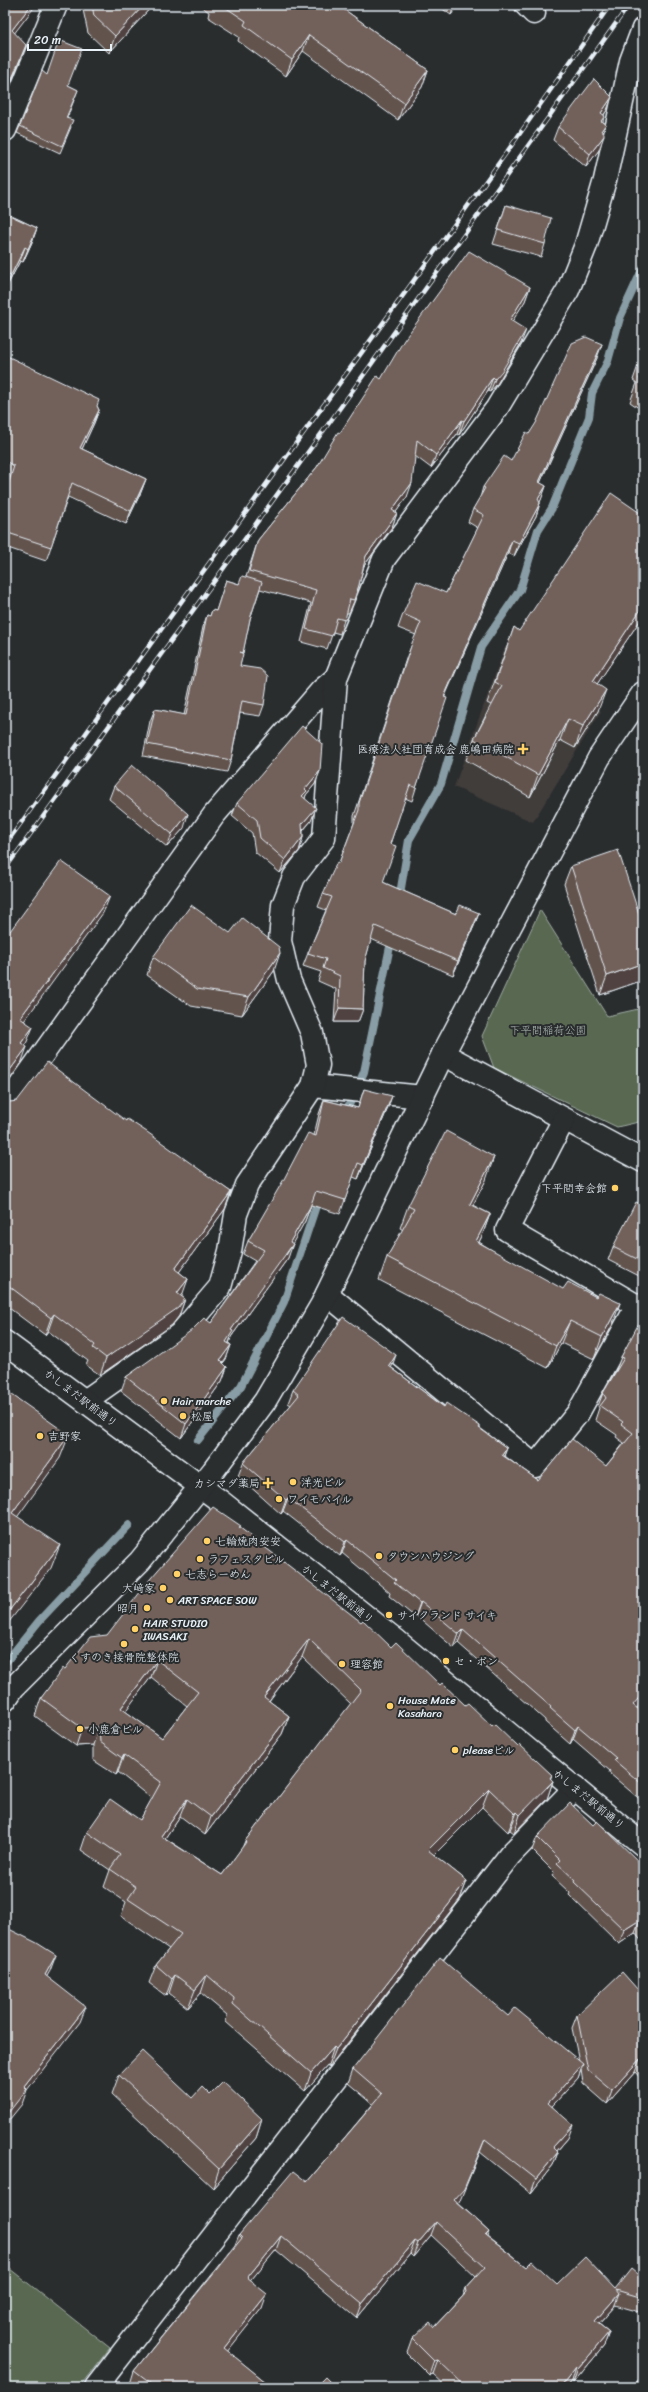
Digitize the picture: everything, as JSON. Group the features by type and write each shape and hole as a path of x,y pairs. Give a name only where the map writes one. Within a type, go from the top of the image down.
{"street":[{"path":"5,130 56,5"},
{"path":"84,1401 180,1334 220,1287 230,1251 236,1214 247,1185 313,1086 318,1065 312,1033 289,980 280,941 283,905 294,877 324,838 336,678 384,559 497,408 568,290 592,223 605,180 631,61 643,29"},
{"path":"5,1107 214,815 322,690 336,678"},
{"path":"5,1700 13,1688 140,1561 200,1487 265,1401 327,1294 443,1054 599,758 643,693"},
{"path":"443,1054 643,1161"},
{"path":"313,1086 423,1097"},
{"path":"327,1294 535,1466 578,1413 637,1306 507,1230 564,1119"},
{"name":"かしまだ駅前通り","path":"5,1342 200,1487 397,1641 643,1845"},
{"path":"96,2387 510,1855 575,1788"}],"shaded area":[{"name":"医療法人社団育成会 鹿嶋田病院","path":"505,647 601,711 533,822 454,787"}],"green space":[{"name":"下平間稲荷公園","path":"540,910 607,1016 643,1008 643,1121 617,1127 494,1068 482,1036"},
{"path":"5,2265 110,2348 79,2387 5,2387"}],"building":[{"path":"5,5 31,5 12,30 26,45 5,95"},
{"path":"92,5 144,5 115,36 94,16"},
{"path":"222,5 338,5 428,70 404,103 309,35 292,60 244,25 246,21"},
{"path":"59,40 82,49 68,85 78,90 66,118 73,120 62,146 20,126 42,71 47,75"},
{"path":"594,79 612,97 601,113 605,116 601,121 606,124 601,131 604,133 604,136 590,154 558,127"},
{"path":"506,205 551,218 545,244 498,230"},
{"path":"5,213 37,228 28,249 25,247 11,275 5,272"},
{"path":"469,251 530,287 510,320 526,330 502,371 495,379 493,377 464,421 462,420 436,455 417,440 412,483 392,510 397,513 366,556 359,585 354,600 350,599 345,620 337,618 332,636 306,629 316,590 249,571 258,540 317,467 338,432 340,433 377,376 381,379 404,340"},
{"path":"586,337 602,344 539,482 546,486 538,499 540,503 519,543 512,540 444,697 447,698 416,788 410,785 390,844 396,846 383,882 456,914 460,905 479,913 458,961 375,926 365,961 363,1009 339,1008 340,976 323,968 326,959 308,953 332,897 323,894 337,862 339,863 359,810 359,803 412,643 421,622 403,614 417,581 446,593 484,515 473,509 485,488 483,487 504,456 511,461 526,432 529,434 536,423 572,343"},
{"path":"5,355 99,400 97,406 99,410 80,448 146,479 131,511 72,483 51,547 5,532 5,494 14,466 5,461"},
{"path":"643,373 643,382 639,379"},
{"path":"611,493 643,515 643,606 593,681 606,690 583,726 568,719 538,775 474,739 502,686 495,682 514,627 519,631"},
{"path":"242,576 262,582 250,619 243,653 240,652 243,654 240,666 260,669 268,676 264,705 242,701 231,760 147,744 155,709 186,715 207,615 210,616 212,610 216,611 226,580 239,584"},
{"path":"302,726 322,744 320,771 305,789 307,791 302,796 316,808 302,824 303,837 285,860 260,838 257,820 237,803"},
{"path":"132,765 188,814 172,834 114,786"},
{"path":"618,850 643,926 643,963 607,976 571,866"},
{"path":"61,861 110,896 20,1018 33,1027 21,1043 27,1047 5,1077 5,938"},
{"path":"191,905 230,933 242,918 279,947 280,953 249,997 197,989 153,957"},
{"path":"47,1062 126,1121 127,1119 147,1132 231,1192 175,1269 188,1279 177,1293 185,1299 178,1308 106,1358 93,1348 95,1345 54,1314 51,1318 5,1283 5,1099 10,1102 17,1101"},
{"path":"364,1089 392,1096 363,1165 358,1163 345,1200 316,1191 310,1207 290,1242 293,1244 231,1330 233,1331 226,1342 231,1345 220,1360 227,1367 186,1424 126,1377 192,1330 204,1318 211,1323 264,1250 248,1241 284,1179 308,1133 316,1136 324,1100 358,1108"},
{"path":"446,1131 494,1157 470,1204 490,1214 476,1241 563,1289 568,1282 596,1297 599,1293 620,1303 602,1337 570,1321 556,1346 387,1257 414,1209 408,1206"},
{"path":"636,1202 643,1205 643,1262 613,1247"},
{"path":"343,1317 396,1355 389,1366 444,1407 446,1403 480,1426 479,1428 507,1448 502,1455 538,1480 572,1439 606,1466 633,1433 621,1424 623,1422 600,1406 606,1398 603,1393 624,1358 621,1357 639,1323 643,1320 643,1690 640,1692 642,1694 633,1705 643,1713 643,1785 614,1760 616,1758 578,1726 575,1730 463,1630 459,1634 421,1602 420,1603 394,1582 396,1580 347,1540 345,1542 288,1498 286,1500 243,1463 299,1395 293,1390"},
{"path":"5,1390 69,1435 12,1513 60,1545 5,1616"},
{"path":"213,1507 241,1526 239,1527 361,1622 363,1620 391,1647 396,1642 440,1685 442,1683 465,1705 468,1703 492,1726 494,1724 518,1747 520,1745 552,1775 550,1778 553,1781 520,1815 517,1812 515,1814 489,1789 428,1850 467,1881 336,2049 334,2047 311,2073 233,2004 234,1998 207,1975 195,1990 175,1975 172,1979 156,1965 181,1934 128,1899 136,1887 110,1869 120,1855 87,1832 110,1799 140,1820 161,1782 124,1755 122,1758 100,1742 99,1727 82,1728 41,1698 63,1668 65,1669 90,1637 107,1635 151,1578","holes":["309,1639 361,1690 245,1841 246,1842 222,1875 161,1836 187,1799 211,1817 289,1716 264,1697","157,1660 198,1692 162,1738 121,1708"]},
{"path":"570,1803 593,1825 597,1821 643,1866 643,1924 640,1920 624,1930 574,1882 575,1880 557,1863 560,1860 537,1837"},
{"path":"5,1927 37,1943 56,1955 45,1975 86,2007 24,2086 27,2089 5,2117"},
{"path":"440,1958 508,2016 515,2008 583,2064 548,2103 573,2125 553,2147 558,2152 536,2179 485,2139 464,2189 454,2200 489,2231 485,2235 526,2267 532,2261 557,2284 585,2257 615,2289 631,2269 643,2279 643,2298 616,2290 619,2294 595,2321 609,2332 561,2387 466,2387 438,2360 434,2361 412,2339 430,2322 434,2327 467,2292 466,2288 485,2267 436,2222 418,2243 415,2241 362,2304 281,2236 247,2278 267,2294 224,2348 272,2387 155,2387 134,2371 242,2238 239,2235 293,2171 307,2182 382,2094 353,2069"},
{"path":"622,1972 638,1990 643,1986 643,2062 640,2059 612,2090 588,2070 577,2015"},
{"path":"142,2051 192,2098 202,2087 210,2095 223,2082 262,2119 219,2169 119,2075"},
{"path":"643,2374 643,2387 633,2387"},
{"path":"325,2377 335,2387 315,2387"}],"waterway":[{"path":"399,900 409,840 441,784 481,647 520,590 538,530 552,508 589,417 592,393 608,361 620,318 643,268"},
{"path":"344,1116 364,1072 392,937"},
{"path":"198,1440 241,1386 284,1302 319,1197"},
{"path":"5,1663 39,1621 129,1525"}],"railway":[{"path":"5,845 509,149 610,5"},
{"path":"5,869 332,419 629,5"}],"place":[{"name":"医療法人社団育成会 鹿嶋田病院","path":"523,749"},
{"name":"下平間幸会館","path":"615,1188"},
{"name":"Hair marche","path":"164,1401"},
{"name":"松屋","path":"183,1416"},
{"name":"吉野家","path":"40,1436"},
{"name":"洋光ビル","path":"293,1482"},
{"name":"カシマダ薬局","path":"268,1483"},
{"name":"ワイモバイル","path":"279,1499"},
{"name":"七輪焼肉安安","path":"207,1541"},
{"name":"タウンハウジング","path":"379,1556"},
{"name":"ラフェスタビル","path":"200,1559"},
{"name":"七志らーめん","path":"177,1574"},
{"name":"大﨑家","path":"163,1588"},
{"name":"ART SPACE SOW","path":"170,1600"},
{"name":"昭月","path":"147,1608"},
{"name":"サイクランド サイキ","path":"389,1615"},
{"name":"HAIR STUDIO IWASAKI","path":"135,1629"},
{"name":"くすのき接骨院整体院","path":"124,1644"},
{"name":"セ・ボン","path":"446,1661"},
{"name":"理容館","path":"342,1664"},
{"name":"House Mate Kasahara","path":"390,1706"},
{"name":"小鹿倉ビル","path":"80,1729"},
{"name":"pleaseビル","path":"455,1750"}]}
